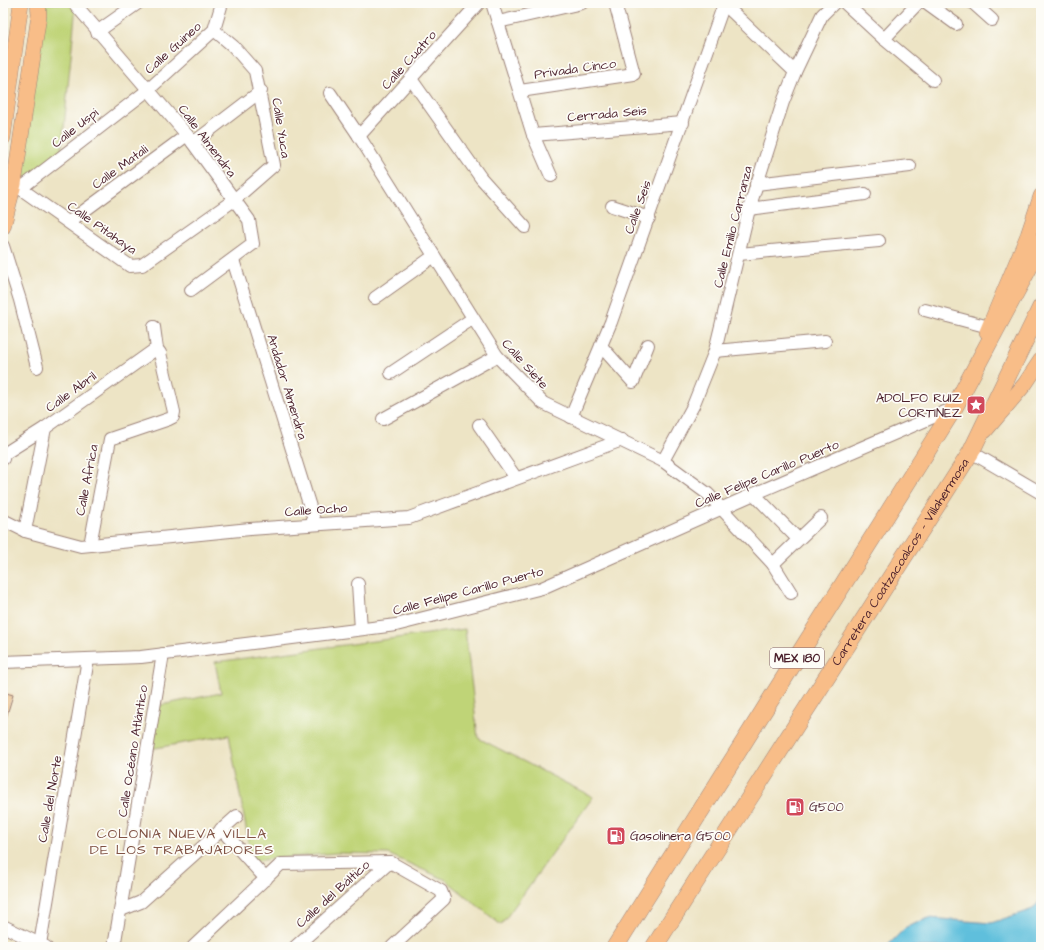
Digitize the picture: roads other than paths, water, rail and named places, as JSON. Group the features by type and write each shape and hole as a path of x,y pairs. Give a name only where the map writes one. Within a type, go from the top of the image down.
{"highway":[{"path":"975,368 1023,280 1041,241"},
{"name":"Carretera Coatzacoalcos - Villahermosa","path":"654,947 975,446 1041,307"},
{"name":"MEX 180","path":"615,947 954,408 975,368"}],"main road":[{"path":"3,138 21,3"},
{"path":"3,227 17,187 39,16 38,3"},
{"path":"975,368 989,327 1028,235 1041,196"},
{"path":"975,446 1025,384 1041,360"}],"street":[{"name":"Calle Almendra","path":"74,3 97,32 190,139 249,220 253,244 192,290"},
{"path":"97,32 138,3"},
{"name":"Calle Guineo","path":"148,90 214,30 222,3"},
{"name":"Calle Cuatro","path":"359,136 479,3"},
{"path":"492,3 533,135 551,176"},
{"path":"498,22 582,3"},
{"name":"Privada Cinco","path":"520,91 634,74 615,3"},
{"path":"724,3 795,72"},
{"name":"Calle Seis","path":"571,417 649,218 724,3"},
{"name":"Calle Emilio Carranza","path":"663,460 693,406 715,352 756,184 795,72 822,15 834,3"},
{"path":"845,3 884,39 933,80"},
{"path":"884,39 918,3"},
{"path":"926,3 956,24"},
{"path":"973,3 992,20"},
{"path":"214,30 233,46 255,71 261,91"},
{"path":"411,79 481,178 525,227"},
{"name":"Calle Uspi","path":"17,187 148,90"},
{"name":"Calle Matali","path":"69,222 261,91"},
{"name":"Calle Yuca","path":"234,200 274,165 261,91"},
{"name":"Calle Siete","path":"330,93 359,136 496,356 538,399 571,417 663,460 708,494 773,564 791,593"},
{"name":"Cerrada Seis","path":"533,135 683,123"},
{"path":"756,184 910,166"},
{"name":"Calle Pitahaya","path":"17,187 130,266 142,265 234,200"},
{"path":"749,209 866,194"},
{"path":"612,206 649,218"},
{"path":"739,254 879,241"},
{"path":"3,246 20,300 37,367"},
{"path":"375,298 434,256"},
{"name":"Andador Almendra","path":"232,260 315,523"},
{"path":"925,310 989,327"},
{"path":"391,373 472,319"},
{"path":"154,327 157,349"},
{"path":"715,352 825,341"},
{"path":"600,346 633,382 648,345"},
{"name":"Calle Africa","path":"90,545 110,439 173,417 174,412 160,353 157,349"},
{"name":"Calle Abril","path":"3,459 4,454 45,428 152,351 157,349"},
{"path":"383,419 496,356"},
{"name":"Calle Felipe Carillo Puerto","path":"3,662 88,659 163,654 396,625 542,588 754,494 954,408"},
{"path":"479,425 516,478"},
{"path":"25,531 45,428"},
{"name":"Calle Ocho","path":"3,520 25,531 81,546 315,523 409,518 622,440"},
{"path":"975,446 1041,493"},
{"path":"754,494 798,539"},
{"path":"773,564 821,518"},
{"path":"358,584 361,629"},
{"name":"Calle Océano Atlántico","path":"114,947 163,654"},
{"name":"Calle del Norte","path":"43,945 88,659"},
{"path":"121,910 141,902 237,816"},
{"path":"221,829 266,879"},
{"path":"193,947 281,864 390,862 442,891 444,899 392,947"},
{"name":"Calle del Báltico","path":"295,947 390,862"},
{"path":"3,926 43,945"}],"water":[{"path":"1041,899 1041,947 886,947 906,927 929,918 991,923 1033,909"}],"place":[{"name":"ADOLFO RUIZ CORTINEZ","path":"976,405"},
{"name":"G500","path":"795,807"},
{"name":"Gasolinera G500","path":"616,836"}],"district":[{"name":"COLONIA NUEVA VILLA DE LOS TRABAJADORES","path":"182,842"}]}
